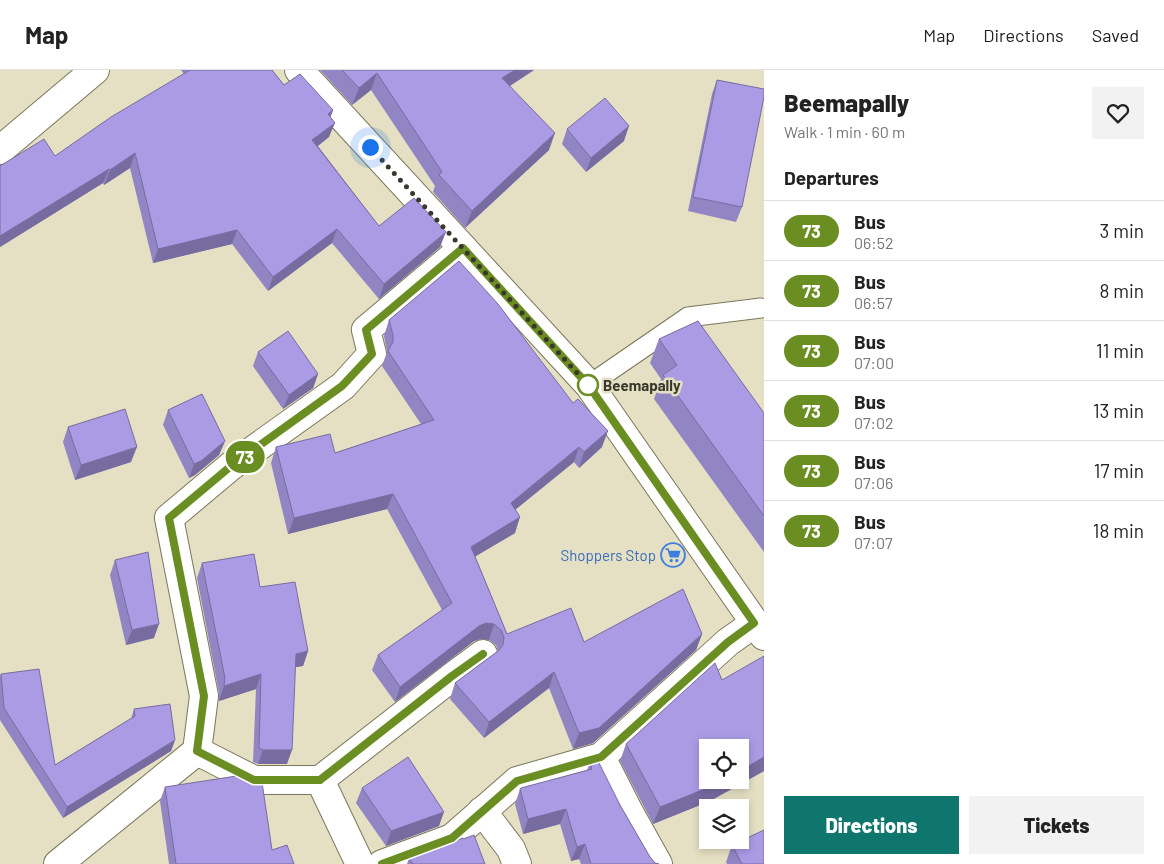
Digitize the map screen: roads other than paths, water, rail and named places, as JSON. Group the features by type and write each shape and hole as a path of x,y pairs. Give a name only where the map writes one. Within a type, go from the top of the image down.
{"street":[{"path":"0,150 95,70"},
{"path":"299,70 589,386 759,630 728,642 601,757 517,781 452,838 382,864"},
{"path":"58,864 197,751 204,696 169,518 231,466 342,386 372,354 366,330 463,248"},
{"path":"197,751 254,780 320,780 452,676 483,654"},
{"path":"601,757 658,864"},
{"path":"320,780 360,864"},
{"path":"482,811 511,849 517,864"}],"lane":[{"path":"589,386 688,317 763,309"}],"place":[{"name":"Beemapally","path":"588,385"},
{"name":"Shoppers Stop","path":"673,555"}]}
